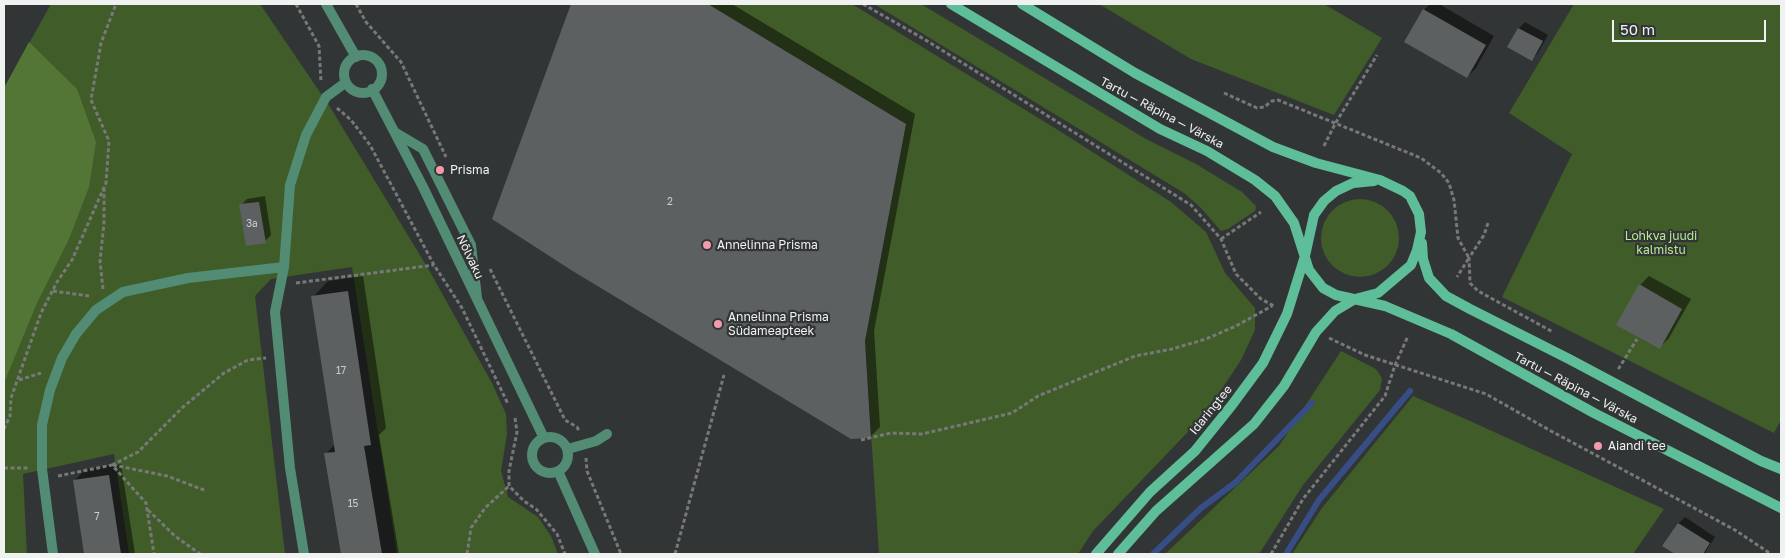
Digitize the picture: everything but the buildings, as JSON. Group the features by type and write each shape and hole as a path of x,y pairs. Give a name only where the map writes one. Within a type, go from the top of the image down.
{"main road":[{"name":"Tartu — Räpina — Värska","path":"951,4 1160,129 1207,151 1255,180 1275,196 1294,223 1305,256"},
{"name":"Tartu — Räpina — Värska","path":"1022,4 1135,73 1273,147 1316,163 1380,180"},
{"path":"1118,554 1156,511 1254,424 1284,386 1316,332 1335,311 1355,299 1378,293 1411,265 1421,232 1419,214 1410,196 1380,180 1353,183 1336,191 1324,201 1314,216 1305,256 1309,270 1323,288 1336,295 1355,299"},
{"name":"Tartu — Räpina — Värska","path":"1421,232 1423,259 1429,278 1446,296 1781,469"},
{"name":"Idaringtee","path":"1096,554 1150,492 1194,450 1232,405 1263,363 1287,314 1305,256"},
{"name":"Tartu — Räpina — Värska","path":"1355,299 1385,306 1451,334 1594,413 1781,508"}],"street":[{"path":"326,6 356,56"},
{"path":"367,55 380,64 382,75 380,81 372,90 357,92 345,83 345,70 350,60 356,56 367,55"},
{"path":"304,554 290,468 275,312 284,267 290,184 306,135 326,97 345,83"},
{"name":"Nõlvaku","path":"372,90 396,133 544,438"},
{"path":"396,133 423,149 471,245 478,301"},
{"path":"53,554 42,474 42,425 50,390 62,358 76,334 108,299 123,292 188,278 284,267"},
{"path":"568,449 607,434"},
{"path":"549,436 560,438 568,449 569,458 567,463 558,472 542,471 533,463 534,446 549,436"},
{"path":"558,472 595,554"}],"path":[{"path":"53,291 108,299 100,261 104,223 104,185 109,141 91,100 101,43 116,4"},
{"path":"296,4 319,46 320,78 326,97 351,120 370,145 434,264 462,308 516,420 517,432 509,472 509,486 524,501 536,509 557,534 565,554"},
{"path":"356,4 366,22 401,62 449,163"},
{"path":"864,4 924,39 1191,205 1221,239 1236,274 1261,299 1278,309"},
{"path":"1324,146 1335,124 1377,55"},
{"path":"1224,92 1258,108 1278,100 1421,158 1441,172 1449,183 1454,200 1458,238 1469,258 1470,283 1478,291 1561,336"},
{"path":"4,429 10,416 11,398 41,313 72,260 104,185"},
{"path":"1221,239 1261,212"},
{"path":"1457,276 1484,235 1488,223"},
{"path":"280,286 434,264"},
{"path":"488,264 565,420 577,427 585,444 588,471 622,554"},
{"path":"861,440 891,433 922,434 1012,413 1038,396 1135,356 1172,349 1206,339 1236,326 1272,305"},
{"path":"1271,554 1303,499 1385,396 1395,365 1408,336"},
{"path":"1611,363 1619,368 1636,339"},
{"path":"1344,346 1395,365 1486,394 1736,530 1771,554"},
{"path":"112,465 138,452 183,407 224,373 248,360 279,357"},
{"path":"675,554 724,375"},
{"path":"112,465 146,503 154,554"},
{"path":"4,468 42,474 112,465 168,476 204,490"},
{"path":"467,554 471,528 485,508 509,486"},
{"path":"147,510 174,536 200,554"}],"green space":[{"path":"51,4 260,4 330,107 429,270 492,383 506,414 507,434 501,471 508,497 538,517 551,536 558,554 397,554 352,267 271,279 255,296 285,554 129,554 114,454 23,474 27,554 4,554 4,88"},
{"path":"708,4 852,4 1058,130 1171,202 1206,232 1225,273 1255,308 1255,330 1241,360 1206,413 1093,531 1078,554 879,554 865,341 906,124"},
{"path":"874,4 921,4 1146,139 1196,164 1242,192 1256,206 1255,211 1228,229 1221,231 1201,208 1184,193"},
{"path":"1099,4 1324,4 1382,38 1334,115 1191,59"},
{"name":"Lohkva juudi kalmistu","path":"1574,4 1781,4 1781,420 1774,433 1502,297 1572,154 1509,113"},
{"path":"29,42 77,89 96,142 89,187 69,239 37,303 4,383 4,88"},
{"path":"1360,199 1375,202 1387,211 1396,223 1399,238 1396,253 1387,265 1375,274 1360,277 1345,274 1333,265 1324,253 1321,238 1324,223 1333,211 1345,202"},
{"path":"1341,351 1376,369 1382,378 1380,390 1303,485 1259,554 1165,554 1279,446"},
{"path":"1413,396 1664,509 1633,554 1292,554 1322,508"}],"waterway":[{"path":"1286,554 1319,500 1410,391"},
{"path":"1153,554 1201,508 1236,482 1312,403"}],"place":[{"name":"Prisma","path":"440,170"},
{"name":"Annelinna Prisma","path":"707,245"},
{"name":"Annelinna Prisma Südameapteek","path":"718,324"},
{"name":"Aiandi tee","path":"1598,446"}]}
